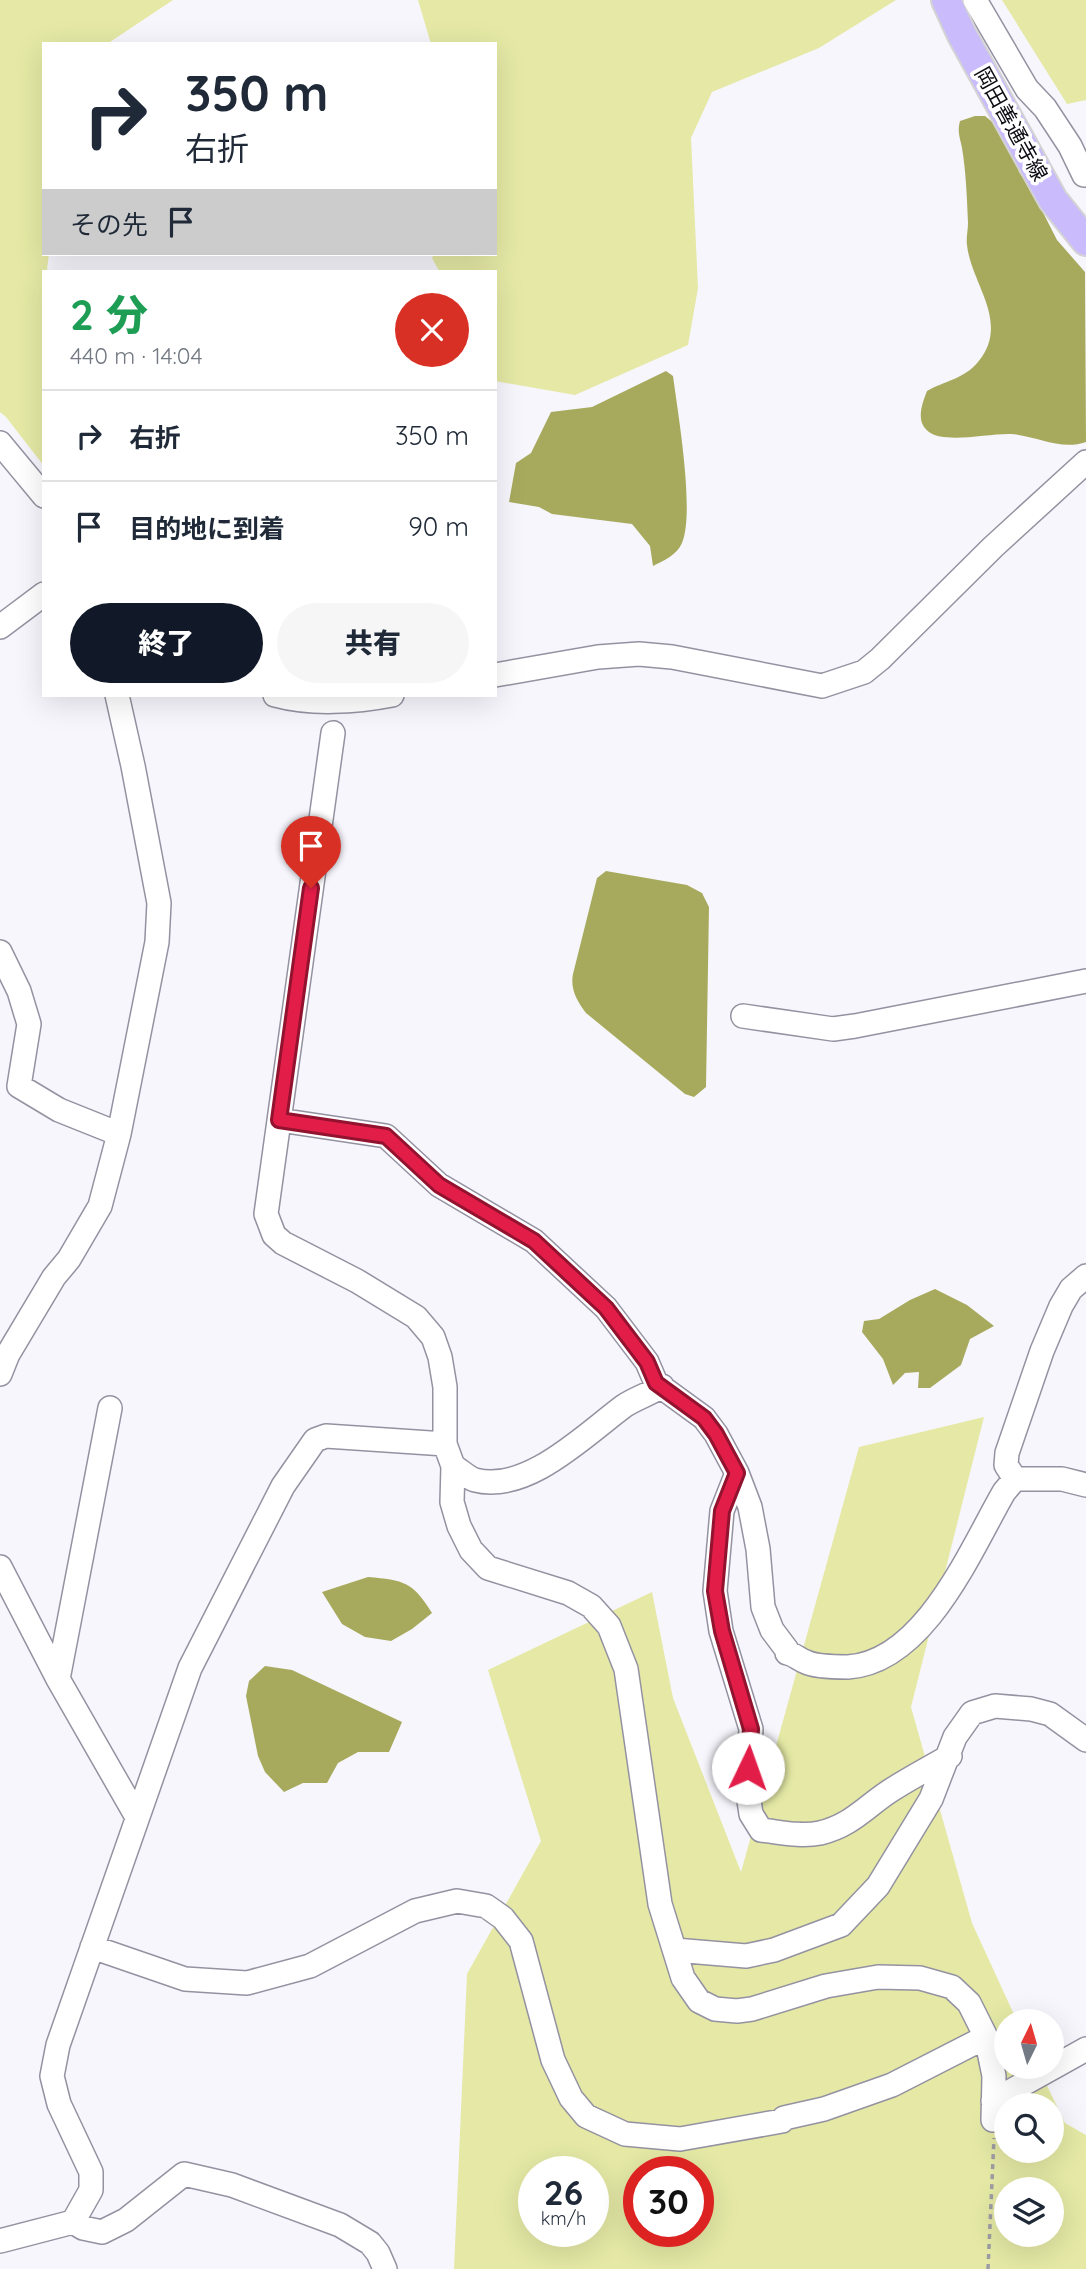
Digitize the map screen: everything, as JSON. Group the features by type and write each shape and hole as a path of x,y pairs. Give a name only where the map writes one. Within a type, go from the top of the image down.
{"main road":[{"name":"岡田善通寺線","path":"946,0 962,35 1053,200 1086,241"}],"street":[{"path":"975,0 1027,89 1045,108 1070,146 1084,175"},
{"path":"0,443 42,494"},
{"path":"497,675 598,657 639,654 672,656 822,686 848,679 864,672 880,659 993,547 1086,461"},
{"path":"0,627 42,596"},
{"path":"0,1374 8,1354 100,1206 119,1134 157,942 159,903 117,697"},
{"path":"289,697 350,700 375,697"},
{"path":"333,733 266,1214 274,1236 416,1317 433,1337 440,1357 445,1387 452,1502 458,1526 471,1550 488,1568 568,1593 591,1606 609,1626 626,1669 660,1904 683,1978 699,2001 715,2009 737,2011 827,1986 878,1978 920,1978 952,1987 969,2003 986,2038 994,2076 993,2110"},
{"path":"0,952 19,991 29,1024 19,1086 59,1111 119,1134"},
{"path":"743,1016 833,1029 1086,981"},
{"path":"279,1120 386,1136 439,1185 534,1241 606,1308 647,1362 656,1383 704,1418 716,1434 737,1473 750,1507 758,1549 763,1607 772,1630 787,1650 786,1653 791,1653 807,1663 847,1667 867,1664 888,1654 913,1635 943,1600 1004,1492 1015,1479 1062,1479 1086,1485"},
{"path":"1015,1479 1006,1465 1007,1453 1042,1351 1071,1289 1086,1276"},
{"path":"73,2222 91,2190 91,2172 59,2104 52,2076 58,2045 190,1668 284,1486 315,1440 326,1436 449,1455 474,1480 513,1480 541,1468 628,1403 662,1386"},
{"path":"58,1679 110,1408"},
{"path":"737,1473 722,1511 715,1591 722,1631 751,1729 747,1787 751,1814 761,1830 803,1835 820,1833 839,1826 861,1815 891,1790 950,1756"},
{"path":"0,1567 58,1679 136,1818"},
{"path":"676,1950 746,1956 774,1950 842,1925 878,1885 931,1798 950,1756 955,1737 972,1713 995,1706 1031,1709 1050,1714 1086,1740"},
{"path":"92,1947 185,1979 247,1983 310,1966 415,1911 457,1901 486,1906 503,1919 521,1941 553,2060 571,2098 586,2116 625,2134 680,2139 782,2122 784,2118 824,2109 891,2085 986,2038"},
{"path":"993,2110 1086,2049"},
{"path":"0,2241 73,2222 83,2228 102,2232 126,2220 184,2174 232,2185 340,2225 370,2243 379,2253 385,2269"}],"path":[{"path":"988,2269 995,2148 993,2110"}],"shaded area":[{"path":"0,0 173,0 110,42 42,42 42,256 49,256 48,270 42,270 42,463 0,412"},
{"path":"418,0 896,0 819,48 712,92 691,138 698,288 688,345 575,395 497,381 497,270 438,270 432,258 497,256 497,42 430,42"},
{"path":"1002,0 1086,0 1086,100 1067,104"},
{"path":"985,116 996,125 1057,240 1085,272 1086,442 1067,445 1011,434 946,437 929,432 922,423 921,413 927,391 972,368 987,347 991,332 986,303 970,260 967,242 966,185 959,134 960,121"},
{"path":"666,371 673,376 687,509 682,543 673,554 653,566 650,546 632,524 552,514 539,507 509,502 516,463 531,453 551,412 592,407"},
{"path":"606,871 687,885 702,893 709,907 706,1087 694,1097 685,1094 586,1013 575,995 573,974 597,878"},
{"path":"935,1289 967,1305 994,1326 970,1339 961,1365 930,1388 918,1388 919,1372 905,1373 893,1385 883,1359 862,1332 864,1321 879,1319 910,1300"},
{"path":"984,1417 911,1707 972,1923 1011,2009 994,2009 994,2079 1044,2079 1051,2093 994,2093 994,2163 1064,2163 1064,2121 1086,2135 1086,2269 454,2269 467,1974 541,1841 488,1670 652,1592 673,1698 741,1872 859,1447"},
{"path":"368,1577 406,1584 419,1595 432,1613 391,1641 365,1637 342,1624 322,1592"},
{"path":"265,1666 292,1670 402,1722 389,1752 358,1752 338,1763 327,1783 303,1783 284,1792 265,1772 258,1756 246,1696 249,1681"}],"route":[{"path":"311,888 279,1120 386,1136 439,1185 534,1241 606,1308 647,1362 656,1383 704,1418 716,1434 737,1473 722,1511 715,1591 722,1631 751,1729 748,1768"}]}
